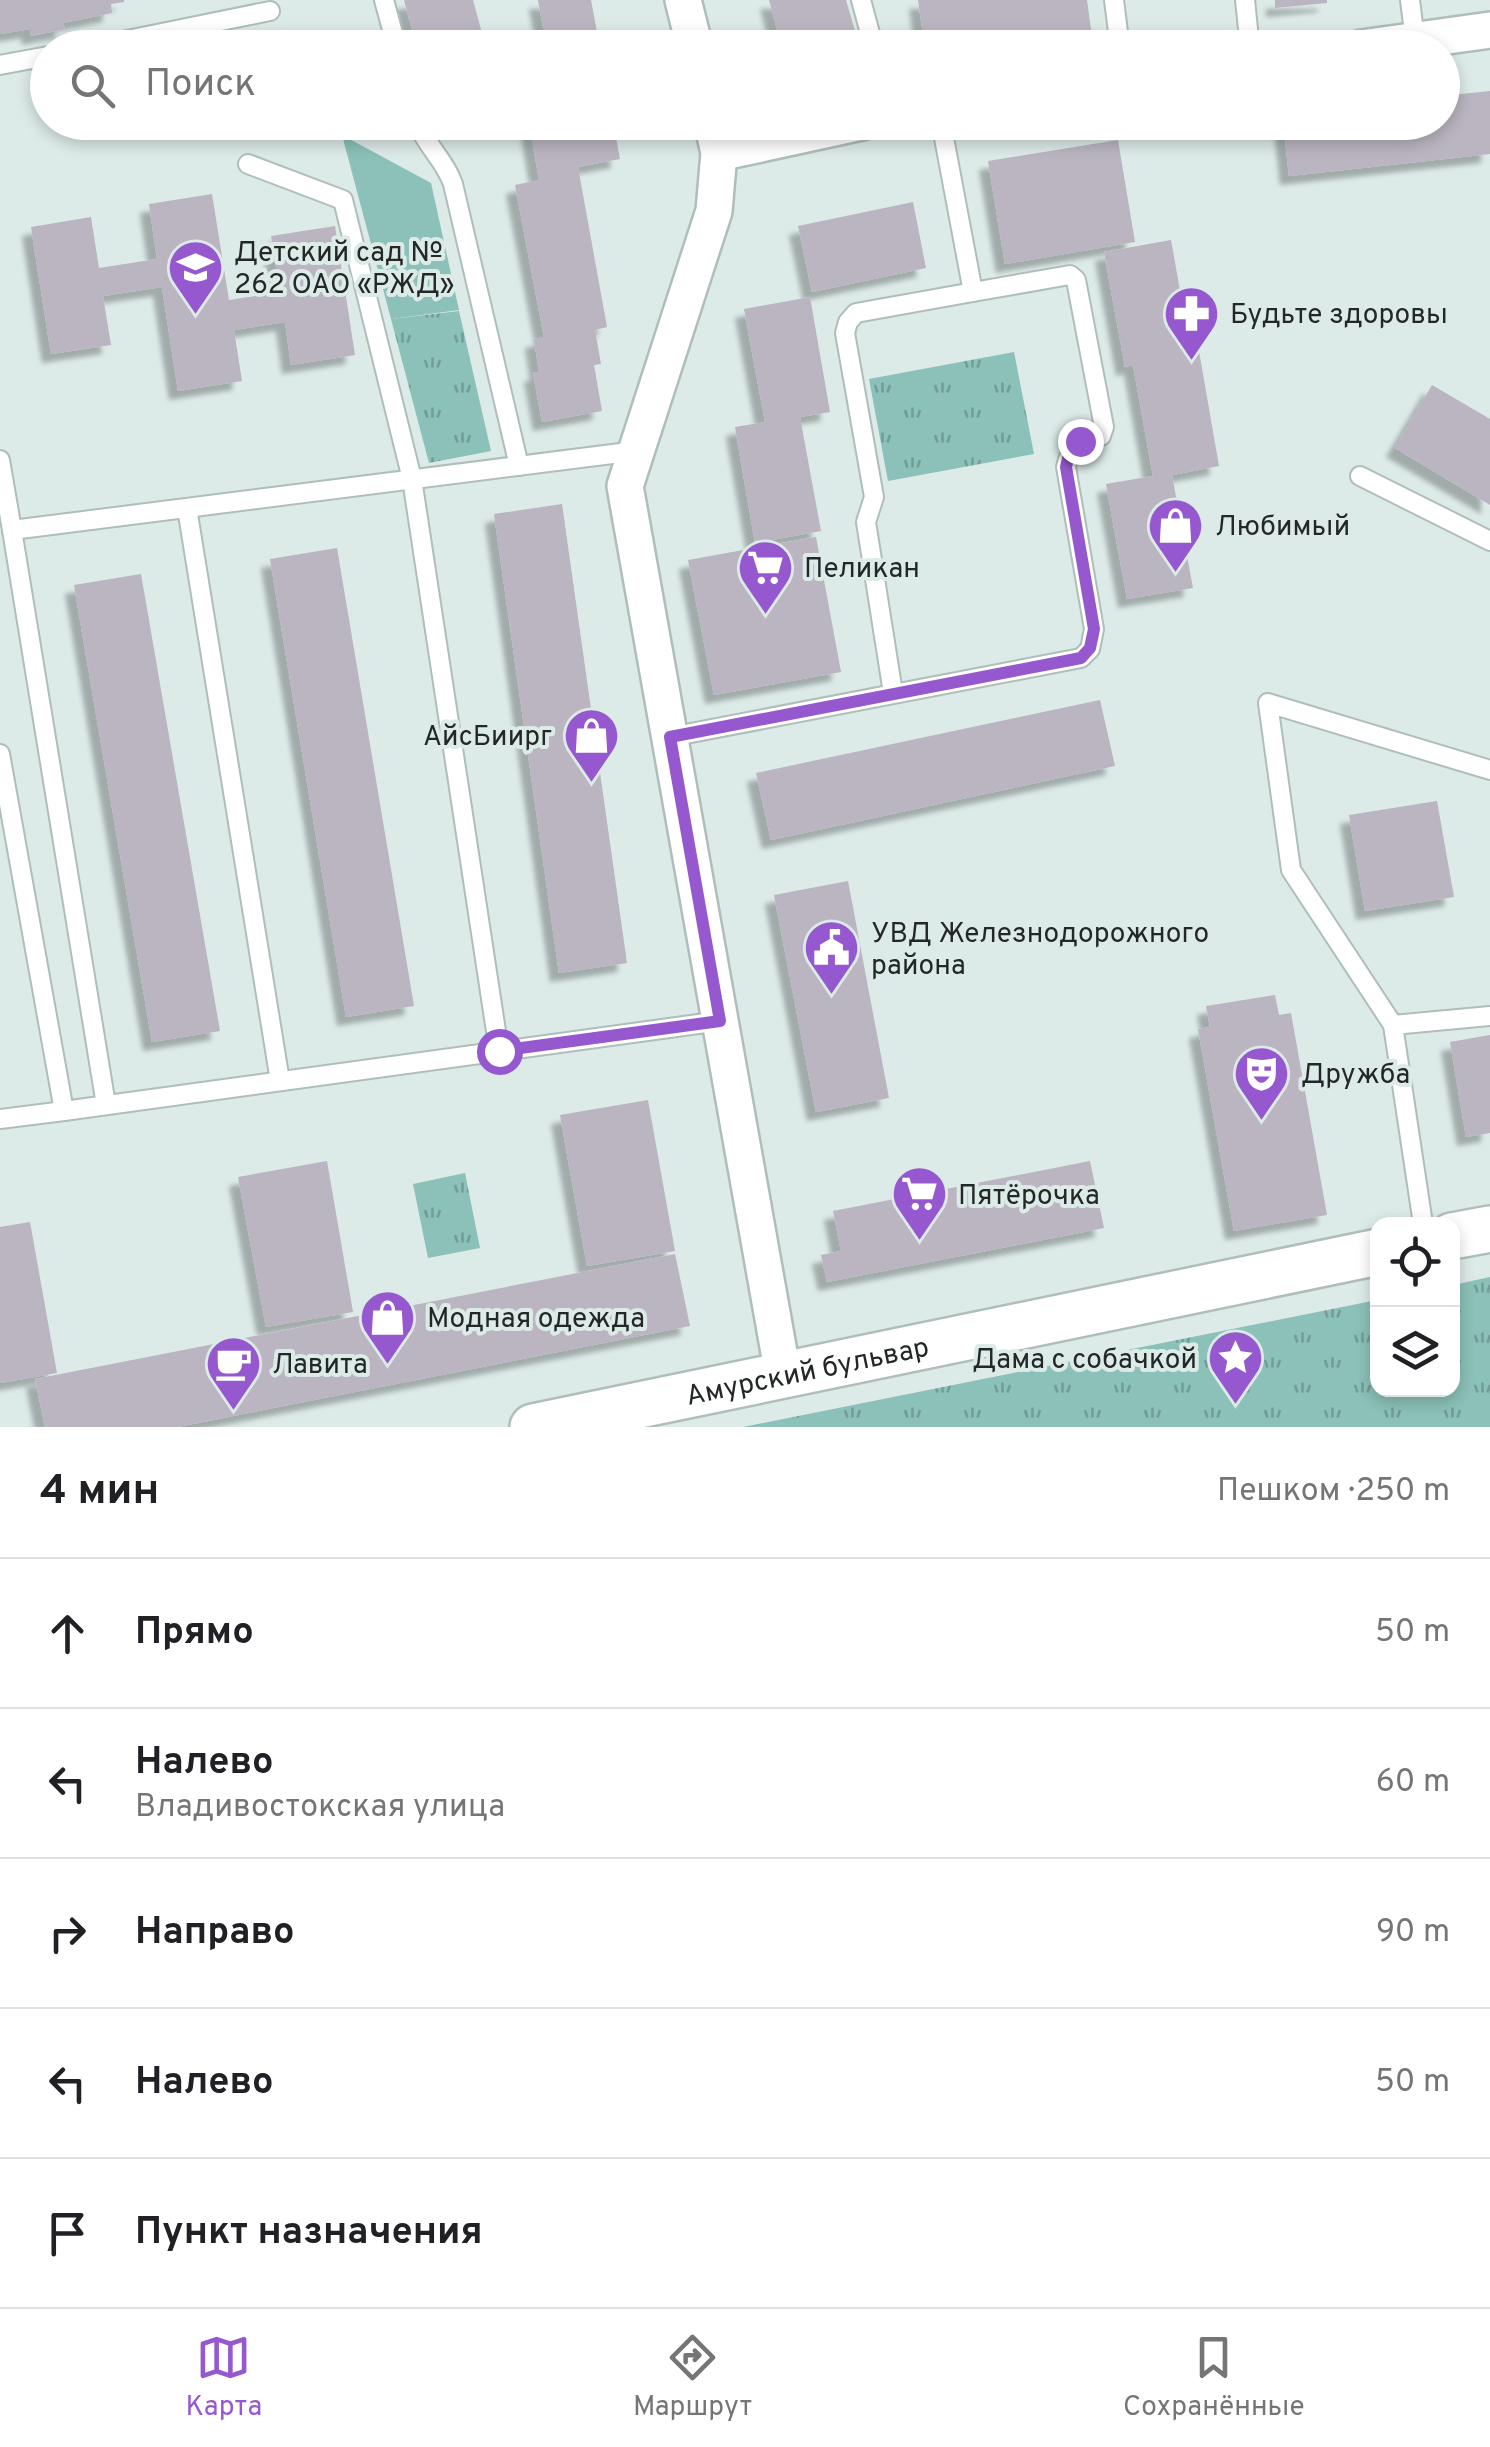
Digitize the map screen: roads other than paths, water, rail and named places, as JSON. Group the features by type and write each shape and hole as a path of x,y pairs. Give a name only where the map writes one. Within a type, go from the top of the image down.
{"street":[{"path":"684,0 691,30"},
{"path":"1460,34 1490,30"},
{"path":"716,140 714,211 625,486 784,1375"},
{"path":"1460,1234 1490,1228"},
{"name":"Амурский бульвар","path":"533,1427 1370,1254"}],"lane":[{"path":"384,0 392,30"},
{"path":"862,0 870,30"},
{"path":"1114,0 1118,30"},
{"path":"1245,0 1248,30"},
{"path":"1410,0 1414,30"},
{"path":"177,30 270,11"},
{"path":"0,65 30,59"},
{"path":"426,140 446,163 453,184 520,466"},
{"path":"944,140 973,292"},
{"path":"248,164 344,200 412,479 499,1051"},
{"path":"670,737 1081,658 1090,648 1094,629 1066,467 1070,450 1080,441 1101,436 1104,427 1076,280 1070,275 856,313 848,322 846,333 874,497 866,522 893,693"},
{"path":"12,530 636,451"},
{"path":"0,460 106,1105"},
{"path":"1360,476 1490,542"},
{"path":"187,508 280,1081"},
{"path":"1422,1217 1393,1025 1292,870 1268,703 1490,770"},
{"path":"0,754 64,1110"},
{"path":"1393,1025 1490,1016"},
{"path":"0,1119 720,1021"}],"place":[{"name":"Детский сад № 262 ОАО «РЖД»","path":"195,316"},
{"name":"Будьте здоровы","path":"1191,362"},
{"name":"Любимый","path":"1176,574"},
{"name":"Пеликан","path":"765,616"},
{"name":"АйсБиирг","path":"591,784"},
{"name":"УВД Железнодорожного района","path":"832,997"},
{"name":"Дружба","path":"1262,1122"},
{"name":"Пятёрочка","path":"919,1243"},
{"name":"Модная одежда","path":"388,1366"},
{"name":"Дама с собачкой","path":"1236,1407"},
{"name":"Лавита","path":"233,1412"}]}
